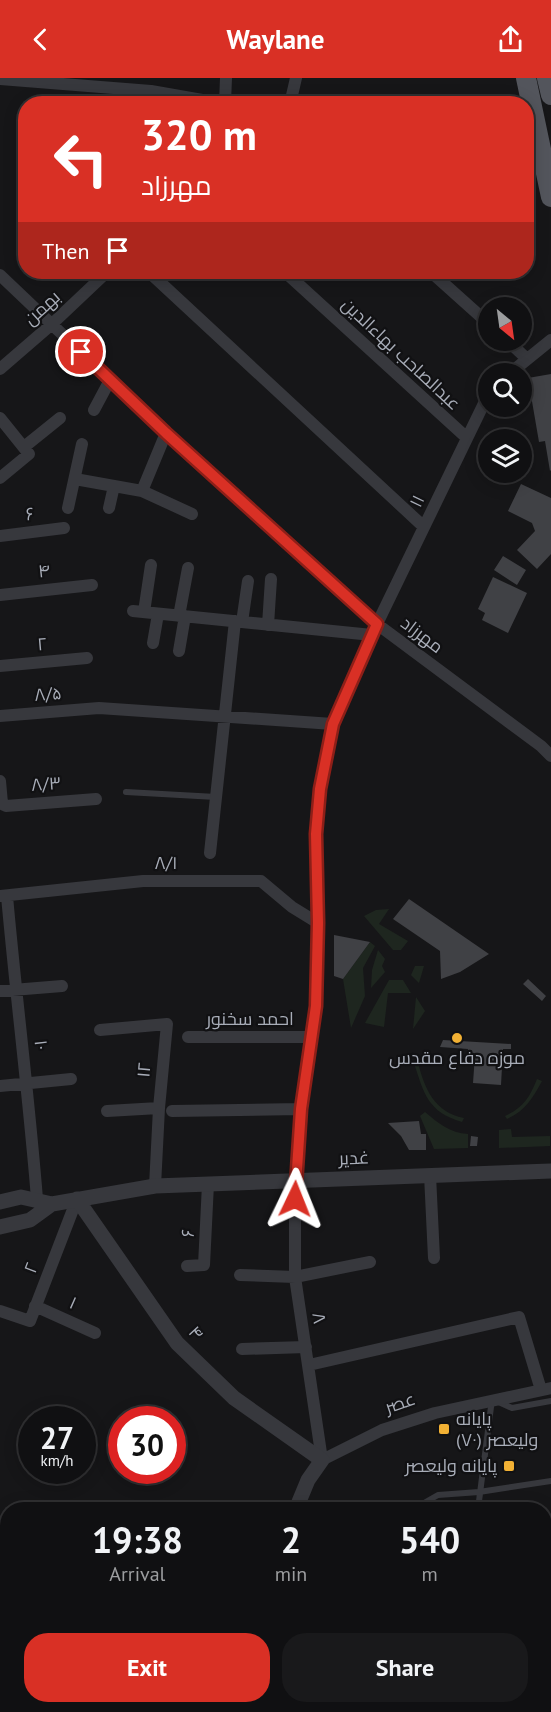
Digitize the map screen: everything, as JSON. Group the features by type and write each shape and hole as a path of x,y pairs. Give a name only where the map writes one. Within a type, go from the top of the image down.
{"main road":[{"path":"526,78 528,96"},
{"path":"547,78 551,95"},
{"path":"534,130 551,197"}],"street":[{"path":"225,96 226,78"},
{"path":"292,96 297,78"},
{"path":"0,79 136,84 149,96"},
{"name":"مهرزاد","path":"0,275 375,630 546,748 551,756"},
{"name":"بهمن","path":"0,369 100,279"},
{"path":"157,279 424,527"},
{"name":"عبدالصاحب بهاءالدین","path":"293,279 467,438"},
{"path":"439,279 478,314"},
{"path":"521,363 551,340"},
{"path":"0,351 11,359"},
{"path":"519,351 526,358"},
{"path":"94,410 110,380"},
{"name":"۱۱","path":"318,923 316,834 320,789 333,724 375,630 478,416"},
{"path":"0,418 29,454 0,478"},
{"path":"24,447 60,418"},
{"path":"142,491 166,433"},
{"path":"68,508 82,444"},
{"path":"75,479 142,491 192,514"},
{"path":"109,508 114,486"},
{"name":"۶","path":"0,536 64,528"},
{"path":"151,565 139,612 268,625 375,630"},
{"path":"179,651 188,568"},
{"path":"268,625 271,579"},
{"path":"210,853 225,717 239,622 248,581"},
{"name":"۴","path":"0,595 92,585"},
{"path":"153,643 158,614"},
{"name":"۲","path":"0,666 87,658"},
{"name":"۸/۵","path":"0,716 99,708 333,724"},
{"path":"0,781 1,803"},
{"name":"۸/۳","path":"1,803 6,806 96,799"},
{"name":"۸/۱","path":"3,896 143,881 261,881 292,907 318,923"},
{"name":"۱۰","path":"3,896 27,1084 37,1199"},
{"name":"۸","path":"318,923 316,1006 301,1109 295,1180 295,1277 322,1460"},
{"path":"0,991 62,986"},
{"name":"۱۲","path":"100,1030 167,1024 165,1110 155,1186"},
{"name":"احمد سخنور","path":"188,1037 311,1037"},
{"path":"0,1086 71,1079"},
{"path":"107,1111 301,1109"},
{"name":"غدیر","path":"52,1203 155,1186 551,1171"},
{"path":"430,1175 434,1258"},
{"name":"۶","path":"187,1266 204,1265 207,1184"},
{"path":"0,1202 21,1197 52,1203"},
{"name":"۴","path":"77,1199 177,1343 234,1398 322,1460"},
{"name":"۲","path":"35,1306 77,1199"},
{"path":"0,1227 30,1220 52,1203"},
{"path":"240,1275 295,1277 369,1262"},
{"path":"0,1311 30,1321 35,1306"},
{"name":"۱","path":"35,1306 95,1333"},
{"path":"309,1365 519,1317 546,1389"},
{"path":"242,1349 306,1347"},
{"name":"عصر","path":"322,1460 382,1430 435,1413 546,1389"},
{"path":"299,1502 308,1479 322,1460"}],"lane":[{"path":"126,792 216,797"},
{"path":"478,1502 492,1399 512,1408 551,1401"},
{"path":"426,1502 438,1496 551,1481"}],"shaded area":[{"path":"389,909 379,924 408,941 401,950 393,950 364,916 376,910"},
{"path":"370,942 375,946 363,968 365,996 351,1028 343,979"},
{"path":"378,950 385,959 382,966 385,972 371,988 372,970"},
{"path":"415,966 424,966 419,983 411,975"},
{"path":"389,980 403,980 411,993 388,993 384,1027 365,1023"},
{"path":"416,997 425,1011 413,1029"},
{"path":"414,1063 418,1063 432,1098 445,1111 464,1118 462,1122 442,1113 429,1100"},
{"path":"537,1079 542,1081 532,1098 524,1108 507,1119 505,1116 525,1101"},
{"path":"425,1112 450,1130 468,1134 468,1148 434,1149 420,1116"},
{"path":"511,1129 512,1137 550,1136 550,1146 499,1148 499,1130"}],"building":[{"path":"551,374 550,471 545,441 539,442 532,401 532,377"},
{"path":"521,484 551,498 551,554 537,569 517,550 535,531 532,523 508,511"},
{"path":"503,556 526,570 517,585 494,570"},
{"path":"493,577 527,593 508,633 482,620 485,613 478,609"},
{"path":"409,899 489,954 460,972 441,979 440,951 393,919"},
{"path":"334,935 370,942 343,979 334,976"},
{"path":"528,979 546,996 542,1001 523,984"},
{"path":"443,1040 511,1044 511,1049 503,1049 501,1085 473,1083 475,1055 467,1055 468,1049 440,1047"},
{"path":"419,1121 421,1134 426,1134 426,1150 409,1150 401,1136 388,1123"},
{"path":"471,1136 478,1137 477,1146 470,1146"}],"place":[{"name":"موزه دفاع مقدس","path":"457,1038"},
{"name":"پایانه ولیعصر (۷۰)","path":"444,1429"},
{"name":"پایانه ولیعصر","path":"509,1466"}],"route":[{"path":"81,352 166,433 377,624 333,724 320,789 316,834 318,923 316,1006 301,1109 295,1199"}]}
